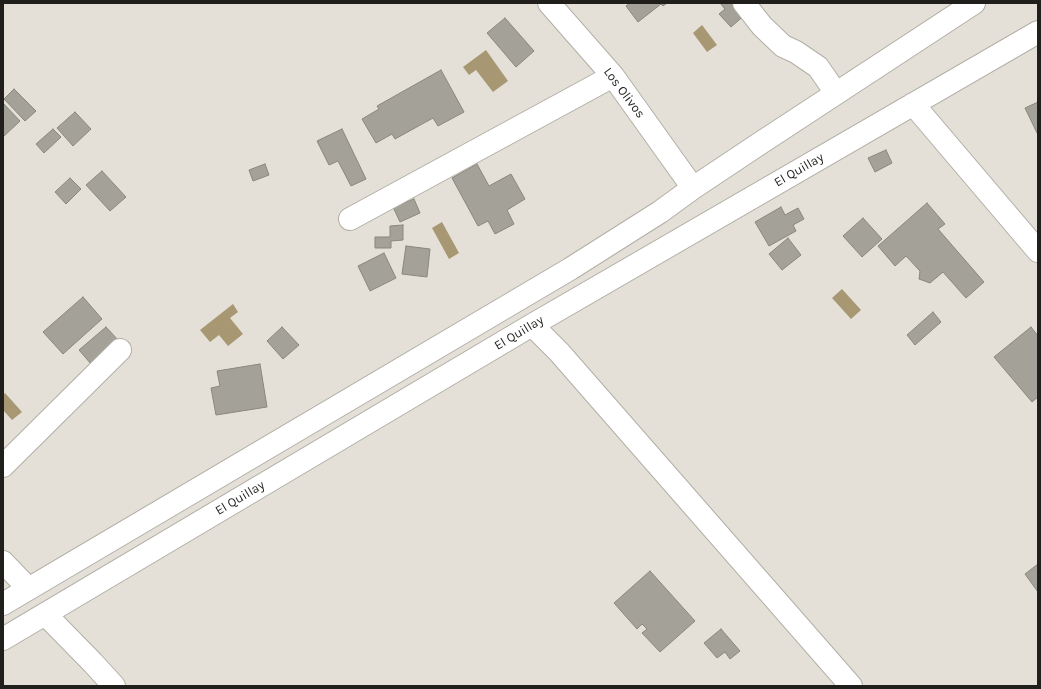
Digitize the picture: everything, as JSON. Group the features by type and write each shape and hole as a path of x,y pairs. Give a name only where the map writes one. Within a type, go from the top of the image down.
{"street":[{"name":"Los Olivos","path":"549,3 612,76 693,188"},
{"path":"744,3 762,26 782,46 796,52 818,67 836,93"},
{"path":"3,604 564,273 660,212 693,188 974,3"},
{"name":"El Quillay","path":"3,638 532,325 1038,32"},
{"path":"350,219 612,76"},
{"path":"913,104 1038,250"},
{"path":"532,325 559,352 851,686"},
{"path":"3,466 120,350"},
{"path":"3,562 28,588"},
{"path":"45,614 114,686"}],"shaded area":[{"path":"702,25 717,45 707,52 693,33"},
{"path":"486,50 508,81 493,92 476,70 469,75 463,67"},
{"path":"442,222 459,253 449,259 432,228"},
{"path":"842,289 861,310 851,319 832,298"},
{"path":"233,304 238,312 230,318 243,334 228,346 219,335 210,342 200,330"},
{"path":"5,393 22,412 12,420 3,410 3,395"}],"building":[{"path":"630,3 667,3 663,6 661,4 638,22 626,6"},
{"path":"720,3 739,3 747,13 731,27 719,14 725,9"},
{"path":"505,18 534,51 516,67 487,33"},
{"path":"441,70 464,112 438,126 433,118 395,139 392,134 376,143 362,119 379,109 377,106"},
{"path":"14,89 36,111 25,121 4,99"},
{"path":"1038,102 1038,135 1025,108"},
{"path":"3,103 20,121 3,137"},
{"path":"75,112 91,129 73,146 57,128"},
{"path":"53,129 61,137 44,153 36,144"},
{"path":"342,129 366,179 351,186 338,161 329,165 317,141"},
{"path":"886,150 892,163 875,172 868,158"},
{"path":"265,164 269,175 253,181 249,170"},
{"path":"477,164 489,186 511,174 525,199 507,210 514,224 495,234 488,221 478,226 452,178"},
{"path":"102,171 126,197 110,211 86,185"},
{"path":"70,178 81,189 66,204 55,192"},
{"path":"414,199 420,213 400,222 393,207"},
{"path":"927,203 945,224 938,229 984,282 966,298 943,272 930,283 919,279 920,271 906,256 895,266 878,246"},
{"path":"781,207 785,215 798,208 804,219 793,225 796,231 769,246 755,222"},
{"path":"863,218 882,239 862,257 843,236"},
{"path":"403,225 403,240 391,241 391,248 375,248 375,237 390,237 390,226"},
{"path":"788,238 801,255 782,270 769,254"},
{"path":"406,246 430,249 427,277 402,274"},
{"path":"384,253 396,278 370,291 358,266"},
{"path":"83,297 102,319 63,354 43,332"},
{"path":"933,312 941,322 915,345 907,335"},
{"path":"106,327 118,340 91,364 79,350"},
{"path":"282,327 299,345 283,359 267,341"},
{"path":"1031,327 1038,336 1038,397 1032,402 994,357"},
{"path":"260,364 267,407 216,415 211,388 220,386 217,371"},
{"path":"1038,564 1038,592 1025,574"},
{"path":"650,571 695,621 660,652 642,633 647,629 642,624 637,629 614,603"},
{"path":"721,629 740,651 730,659 725,652 717,658 704,643"}]}
